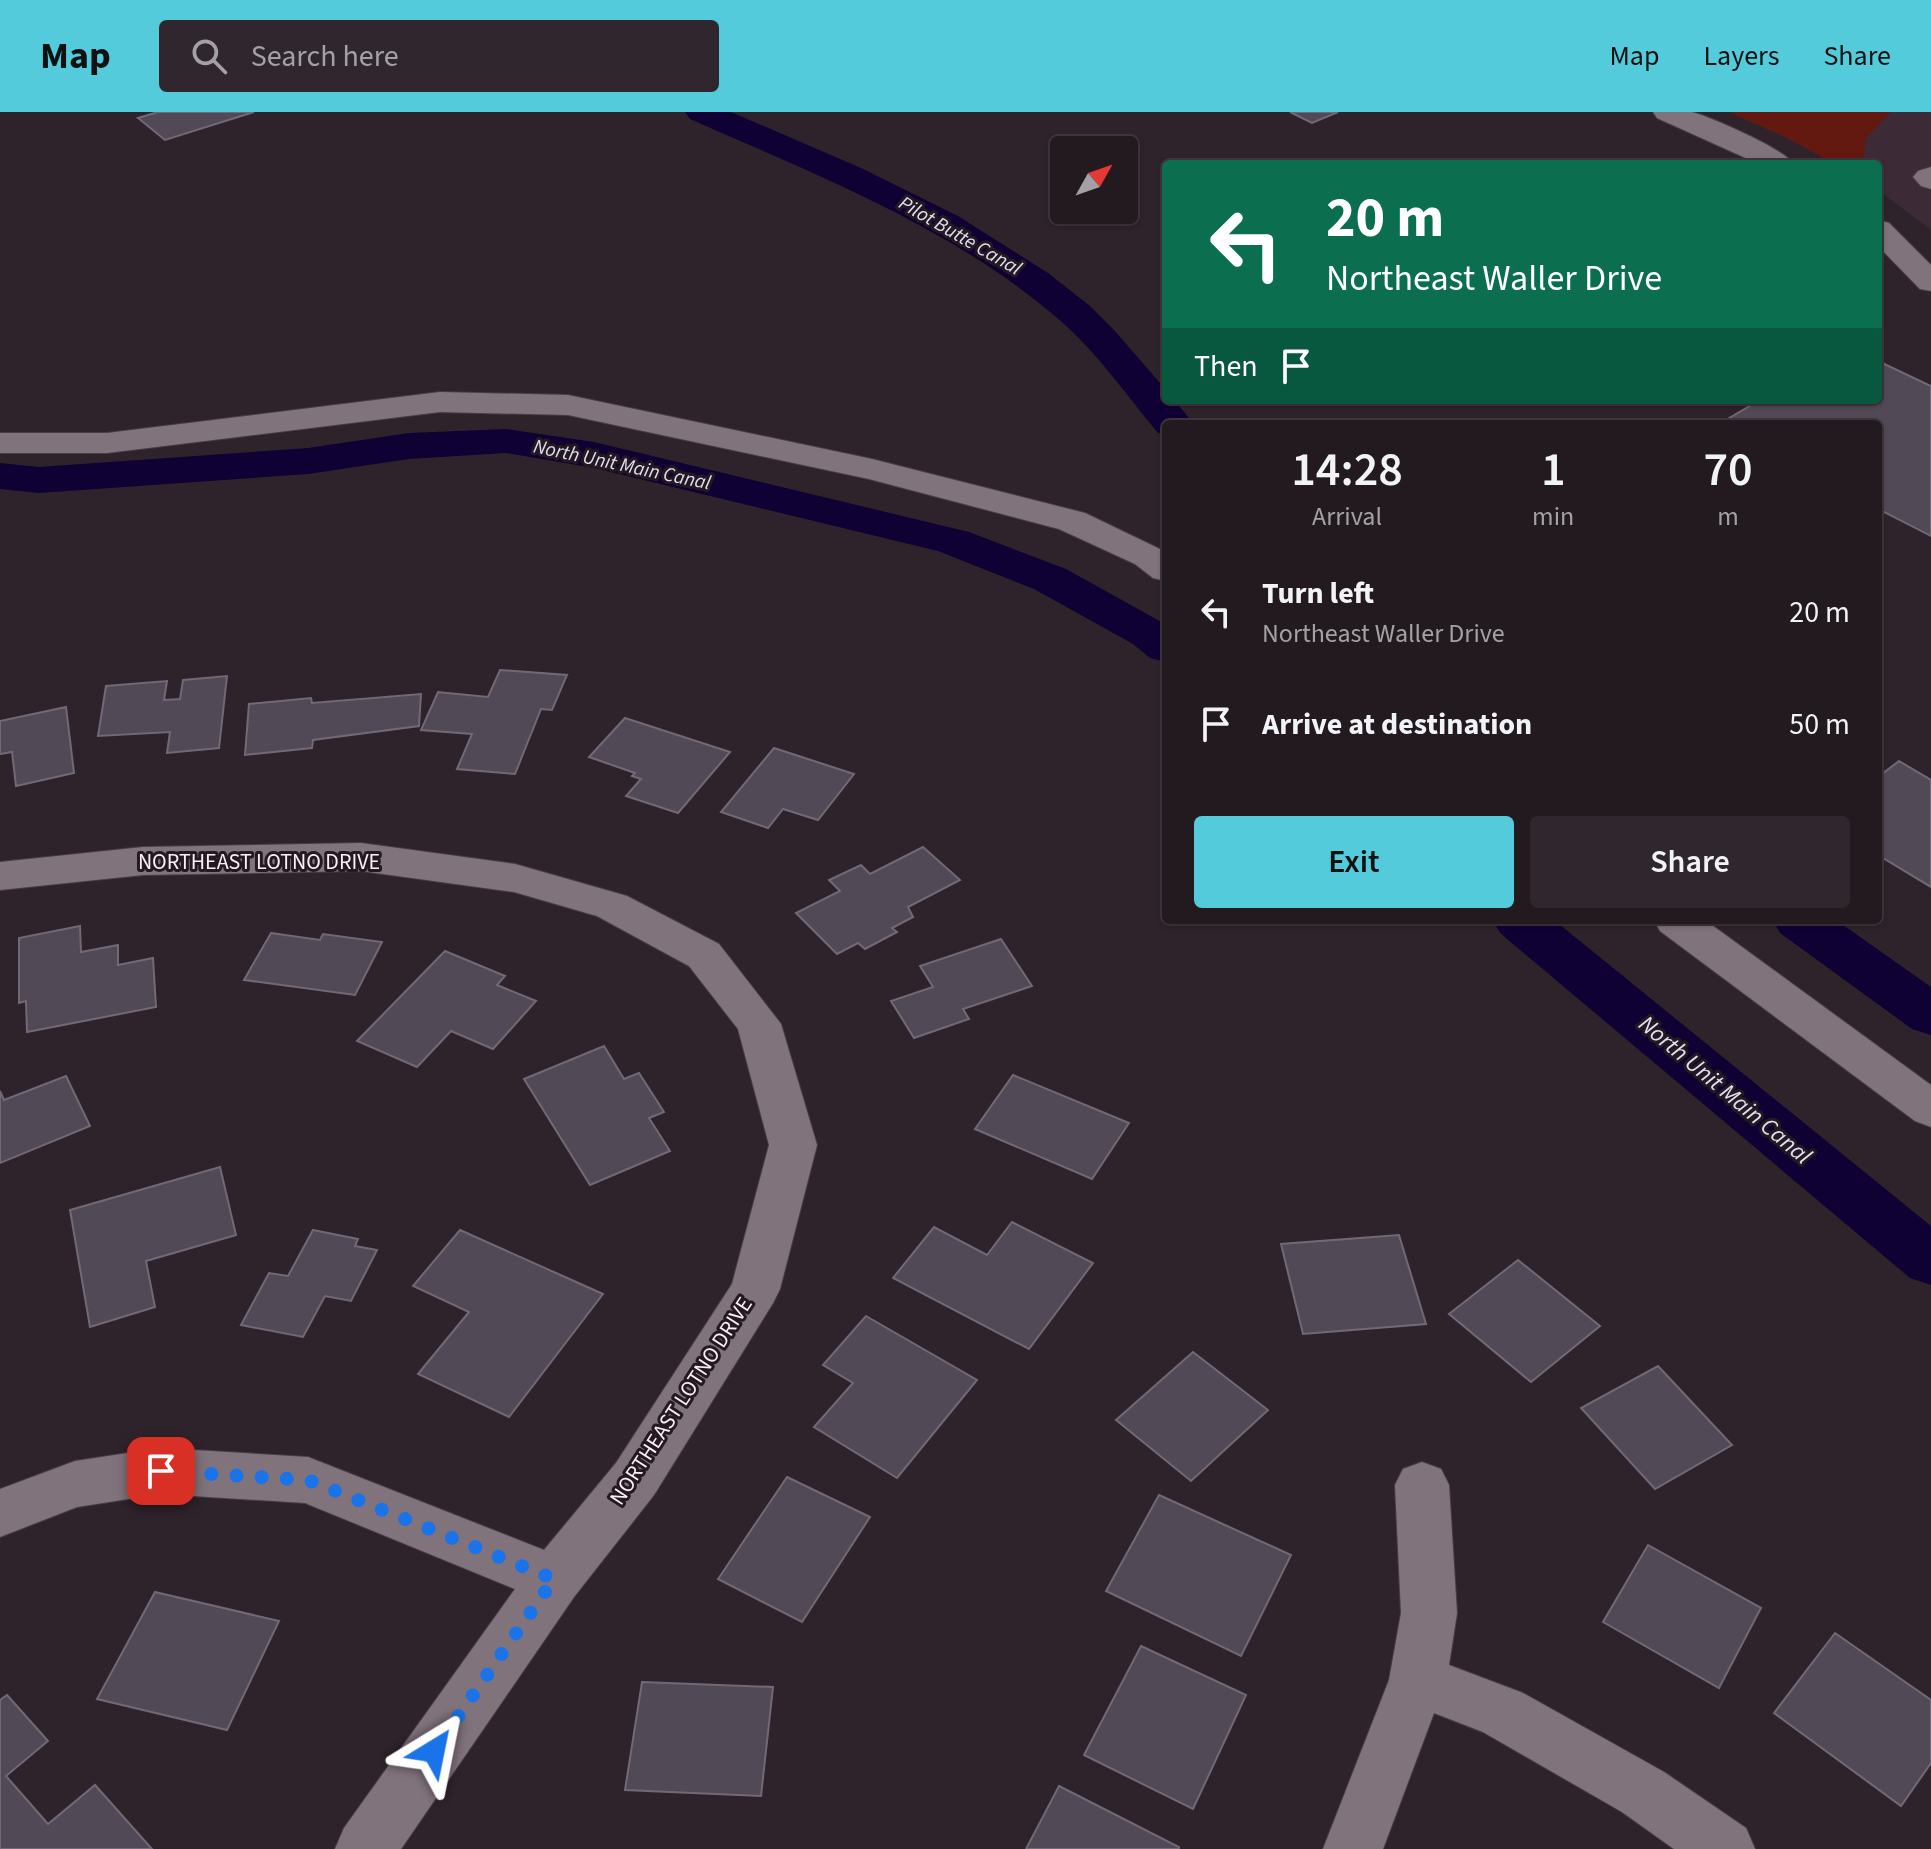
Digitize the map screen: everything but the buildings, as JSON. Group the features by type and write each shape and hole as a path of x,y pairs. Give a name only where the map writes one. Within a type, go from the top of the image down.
{"street":[{"path":"1667,112 1748,146 1773,160"},
{"path":"1882,233 1931,282"},
{"path":"0,443 107,443 440,402 568,405 872,469 1057,517 1148,556 1162,567"},
{"name":"NORTHEAST LOTNO DRIVE","path":"0,876 143,861 361,857 515,878 612,906 704,955 759,1024 793,1145 755,1289 635,1479 554,1579 365,1849"},
{"path":"1680,924 1931,1109"},
{"path":"0,1513 75,1484 161,1471 308,1480 554,1579"},
{"path":"1353,1849 1418,1680 1429,1613 1422,1485"},
{"path":"1418,1680 1503,1712 1643,1792 1725,1849"}],"shaded area":[{"path":"1729,112 1931,112 1931,230 1882,193 1882,160 1828,160"},
{"path":"1729,112 1891,112 1866,138 1863,160 1828,160"}],"waterway":[{"name":"Pilot Butte Canal","path":"702,112 897,199 991,251 1035,281 1089,326 1170,420"},
{"name":"North Unit Main Canal","path":"0,476 39,480 308,461 409,446 506,441 594,455 953,541 1050,579 1149,634 1162,645"},
{"name":"North Unit Main Canal","path":"1524,924 1931,1261"},
{"name":"Pilot Butte Canal","path":"1805,924 1931,1015"}],"route":[{"path":"161,1471 308,1480 554,1579 434,1751"}]}
